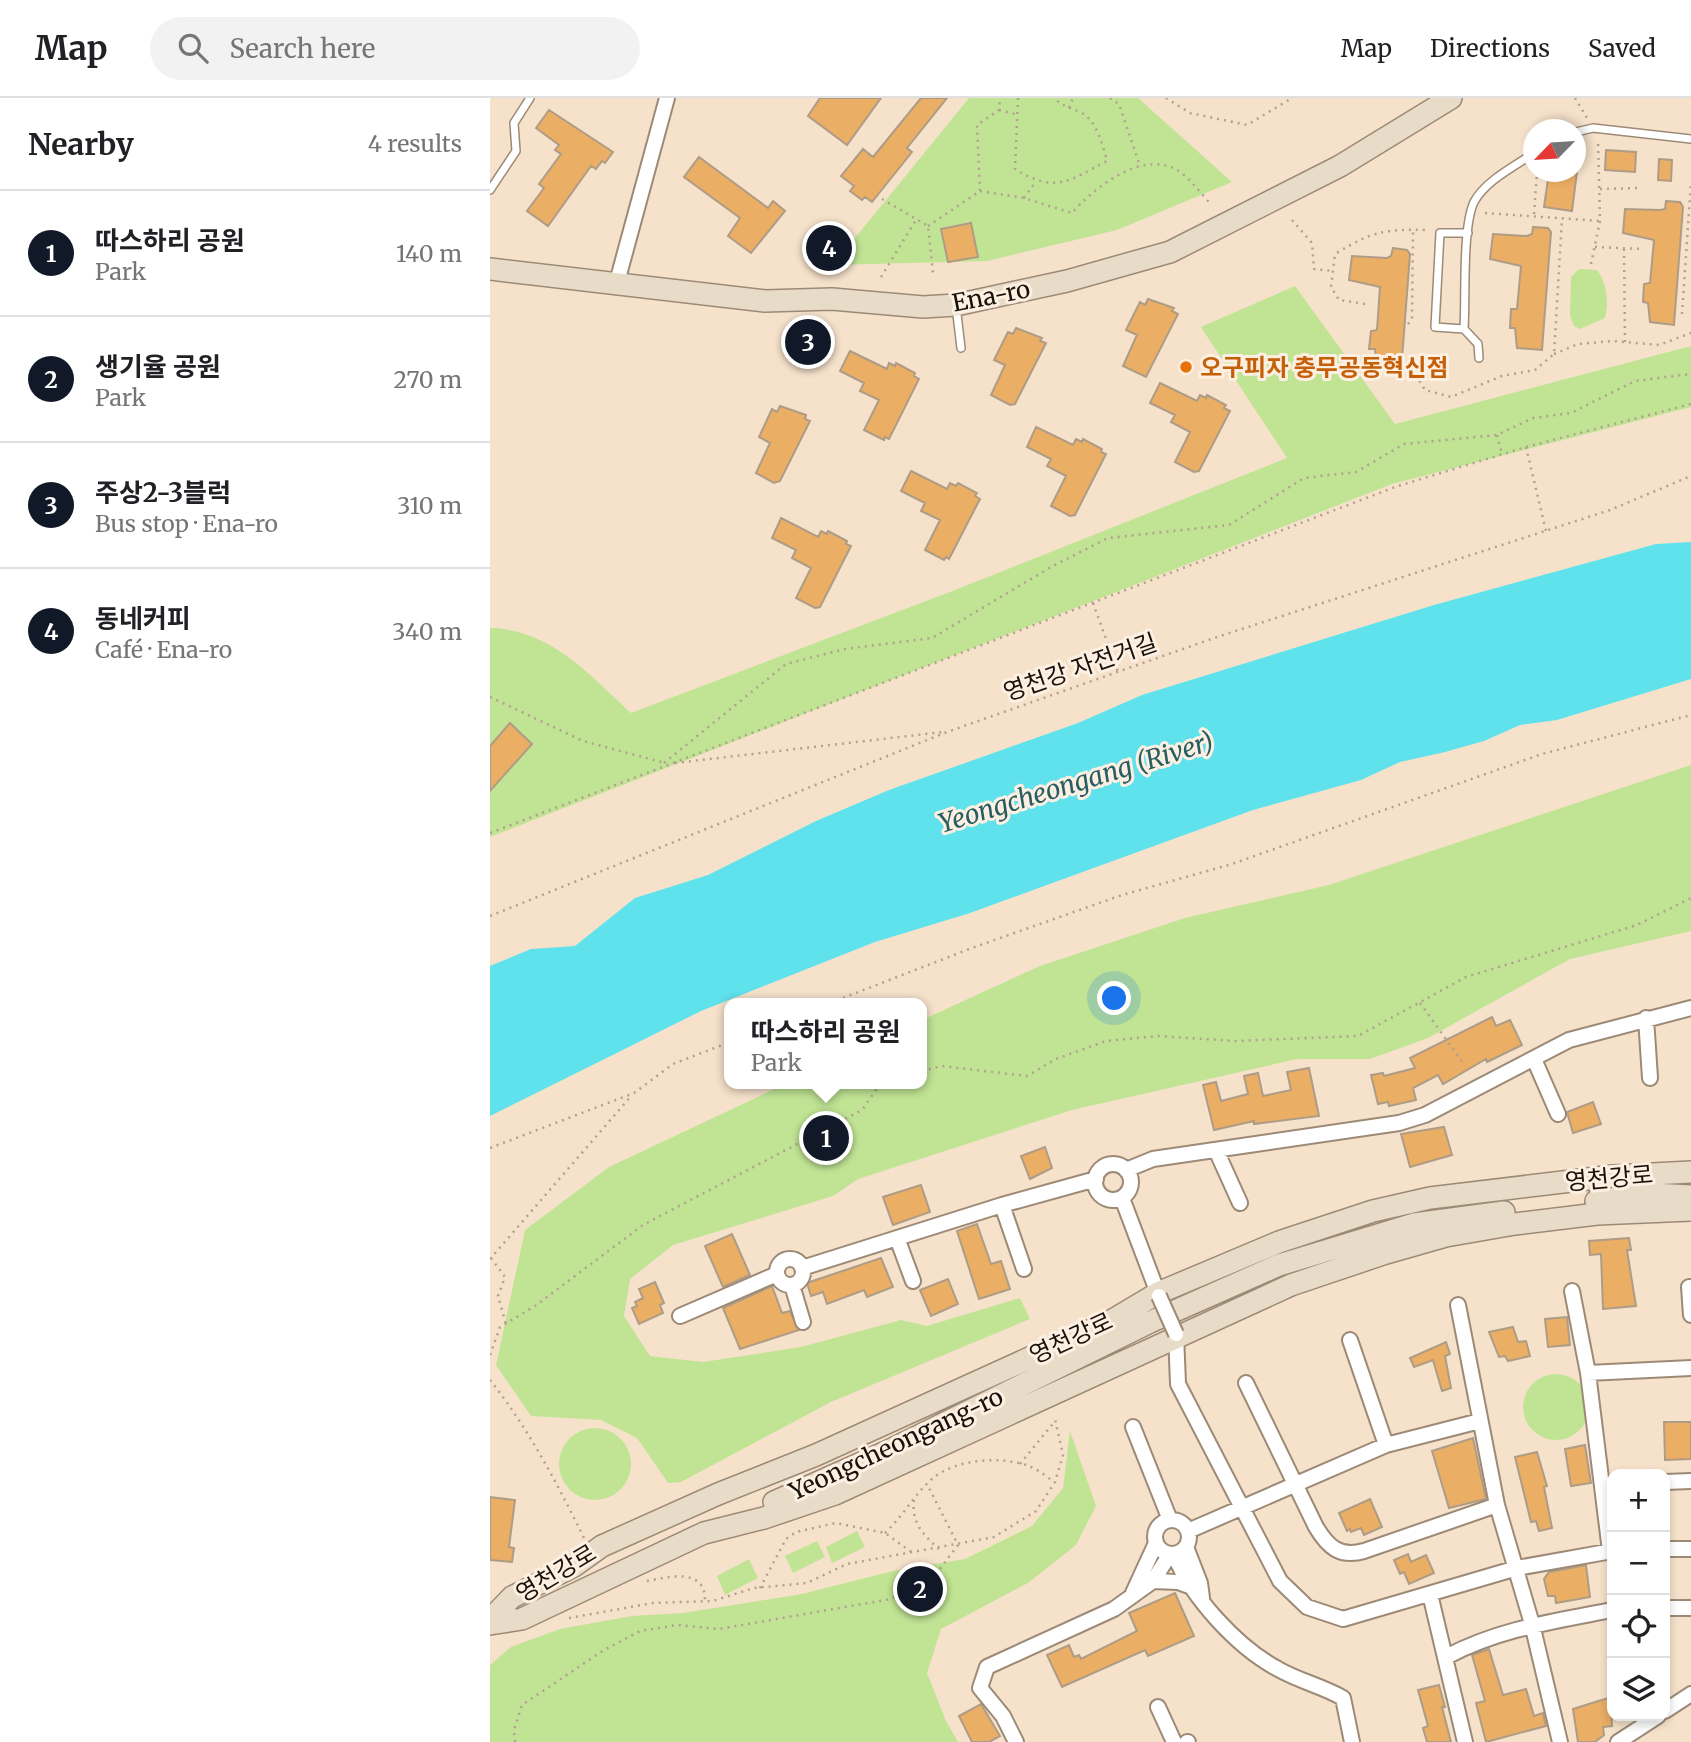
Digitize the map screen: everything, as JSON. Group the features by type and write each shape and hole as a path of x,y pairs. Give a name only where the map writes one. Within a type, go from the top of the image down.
{"street":[{"path":"617,282 667,98"},
{"name":"Ena-ro","path":"490,269 765,301 832,299 923,307 956,305 1067,281 1170,252 1340,166 1443,100"},
{"path":"802,1268 1002,1205 1096,1179 1101,1170 1111,1165 1126,1170 1153,1159 1399,1123 1425,1115 1569,1040 1691,1008"},
{"path":"1646,1018 1650,1078"},
{"path":"1534,1059 1558,1114"},
{"path":"1216,1150 1240,1203"},
{"path":"1096,1179 1101,1195 1111,1200 1122,1198 1131,1185 1126,1170"},
{"name":"영천강로","path":"490,1622 513,1597 574,1566 602,1546 718,1494 816,1455 1111,1321 1158,1294 1279,1242 1396,1206 1508,1188 1614,1176 1691,1172"},
{"name":"Yeongcheongang-ro","path":"704,1533 886,1452 1150,1322 1279,1265 1414,1224 1652,1194 1691,1196"},
{"path":"1122,1198 1176,1335 1178,1384 1239,1508 1280,1581 1307,1607 1343,1619 1517,1568 1607,1552"},
{"path":"1002,1205 1024,1269"},
{"name":"영천강로","path":"490,1622 522,1619 704,1533 764,1518 835,1494 1176,1335 1291,1285 1446,1236 1597,1214 1691,1210"},
{"path":"897,1238 913,1281"},
{"path":"789,1259 797,1261 802,1268 801,1279 792,1285 780,1281 777,1274 778,1265 789,1259"},
{"path":"680,1316 777,1274"},
{"path":"792,1285 803,1322"},
{"path":"1689,1287 1691,1315"},
{"path":"1572,1291 1607,1478"},
{"path":"1458,1305 1497,1505 1532,1624 1560,1742"},
{"path":"1349,1340 1386,1446"},
{"path":"1588,1373 1691,1368"},
{"path":"1245,1383 1327,1545 1352,1554 1497,1505"},
{"path":"1016,1742 1003,1716 980,1688 987,1667 1114,1609 1153,1581 1177,1552 1188,1531 1296,1487 1386,1446 1480,1421"},
{"path":"1133,1427 1170,1520"},
{"path":"1670,1482 1691,1481"},
{"path":"1133,1593 1156,1544 1159,1525 1170,1520 1181,1522 1188,1531"},
{"path":"1156,1544 1177,1552 1200,1583 1202,1598"},
{"path":"1670,1549 1691,1549"},
{"path":"1177,1552 1189,1586"},
{"path":"1153,1581 1178,1582 1189,1586 1226,1629 1248,1649 1279,1670 1323,1686 1343,1698 1352,1742"},
{"path":"1430,1594 1465,1742"},
{"path":"1670,1608 1691,1608"},
{"path":"1446,1657 1474,1642 1532,1624 1607,1611"},
{"path":"1670,1708 1691,1694"},
{"path":"1158,1707 1174,1742"},
{"path":"1618,1742 1650,1721"}],"lane":[{"path":"490,190 516,151 514,123 530,98"},
{"path":"1586,130 1593,128 1691,139"},
{"path":"1464,329 1468,233 1474,203 1484,190 1523,161"},
{"path":"1468,233 1440,233 1435,327 1464,329 1478,344 1479,358"},
{"path":"956,305 961,348"}],"path":[{"path":"999,110 1000,98"},
{"path":"1018,98 1015,169 1036,181 1059,185 1107,161 1100,134 1083,113 1054,98"},
{"path":"1069,108 1073,98"},
{"path":"1110,98 1119,104 1140,164"},
{"path":"1166,98 1190,113 1247,125 1292,98"},
{"path":"1575,98 1599,140 1600,221 1591,264"},
{"path":"980,191 977,125 999,110 1016,114"},
{"path":"928,226 980,191 1024,198 1072,213 1089,193 1140,164 1175,169 1210,203"},
{"path":"1024,198 1036,181"},
{"path":"1534,214 1536,182"},
{"path":"1682,314 1691,182"},
{"path":"1600,189 1639,188"},
{"path":"882,199 928,226"},
{"path":"1485,213 1600,221"},
{"path":"881,277 916,219"},
{"path":"1554,354 1562,219"},
{"path":"1292,220 1312,243 1314,269 1333,271"},
{"path":"928,226 933,273"},
{"path":"1365,304 1339,300 1331,287 1335,254 1366,235 1391,229 1432,230"},
{"path":"1408,324 1412,319 1413,230"},
{"path":"1595,247 1643,249"},
{"path":"1624,249 1625,343"},
{"path":"1412,369 1426,390 1451,397 1502,376 1535,370 1554,354 1578,344 1659,345 1691,333"},
{"path":"664,763 786,664 845,649 932,638 1051,567 1108,538 1229,525 1304,478 1356,472 1404,444 1497,435 1533,418 1571,413 1635,381 1691,374"},
{"path":"490,833 1395,487 1525,447 1691,404"},
{"path":"1497,435 1502,454"},
{"path":"1525,447 1546,531"},
{"name":"영천강 자전거길","path":"490,916 947,732 1118,672 1610,510 1691,475"},
{"path":"1093,603 1118,672"},
{"path":"490,697 583,741 670,764 947,732"},
{"path":"843,998 972,948 1122,895 1232,864 1542,754 1691,715"},
{"path":"927,1070 942,1066 1027,1076 1056,1059 1106,1041 1158,1036 1235,1041 1357,1036 1466,977 1637,925 1691,898"},
{"path":"1420,1003 1463,1063"},
{"path":"506,1324 498,1296 505,1277 490,1259 634,1093 673,1064 724,1044"},
{"path":"490,1355 500,1327 535,1306 643,1225 862,1110 878,1089"},
{"path":"490,1149 634,1093"},
{"path":"490,1380 528,1436 584,1538"},
{"path":"569,1618 653,1602 705,1602 760,1588 807,1583 847,1564 914,1554 994,1537 1037,1511 1055,1482 1063,1455 1055,1419 1020,1464"},
{"path":"885,1533 901,1517 914,1497 942,1471 998,1460 1031,1466 1055,1482"},
{"path":"927,1484 958,1545"},
{"path":"914,1497 912,1512 923,1535 939,1549"},
{"path":"760,1588 773,1558 786,1539 796,1532 836,1523 885,1533 914,1554"},
{"path":"515,1742 514,1730 522,1705 604,1650 640,1631 677,1625 719,1629 891,1599 936,1574 958,1545"},
{"path":"638,1582 684,1575 699,1582 705,1592 705,1602"},
{"path":"598,1612 602,1604"}],"green space":[{"path":"969,98 1138,98 1232,182 1117,230 987,261 833,265"},
{"path":"1579,269 1597,270 1607,299 1605,318 1580,329 1574,326 1570,316 1571,277"},
{"path":"1295,286 1395,424 1691,346 1691,407 1392,484 490,837 490,628 512,630 550,645 584,670 631,713 955,590 1287,458 1201,327"},
{"path":"1691,765 1691,931 1570,959 1428,1038 1370,1059 1297,1059 1072,1110 858,1179 833,1196 673,1245 630,1279 624,1316 650,1356 703,1362 801,1347 901,1320 927,1326 1020,1298 1030,1319 831,1402 681,1482 668,1483 637,1438 601,1420 531,1416 496,1365 525,1230 609,1167 774,1089 927,1089 927,1018 1040,966 1185,918 1329,885"},
{"path":"1549,1374 1563,1374 1575,1379 1584,1388 1589,1407 1587,1420 1580,1431 1563,1440 1549,1440 1537,1435 1528,1426 1523,1414 1523,1400 1528,1388 1537,1379"},
{"path":"595,1428 615,1434 625,1444 631,1464 625,1484 615,1494 595,1500 575,1494 565,1484 559,1464 565,1444 575,1434"},
{"path":"1070,1431 1096,1506 1076,1545 1028,1583 941,1629 927,1673 946,1721 958,1742 490,1742 490,1665 511,1647 560,1629 632,1616 683,1613 802,1594 893,1571 965,1559 1032,1526 1063,1488"},
{"path":"857,1531 865,1547 832,1563 826,1547"},
{"path":"817,1541 825,1557 793,1573 785,1556"},
{"path":"749,1559 758,1578 725,1595 717,1576"}],"water":[{"name":"Yeongcheongang (River)","path":"1691,542 1691,679 1557,720 1520,725 1484,741 1400,762 1361,780 1253,810 970,913 875,942 734,998 724,998 724,1002 490,1116 490,966 531,949 575,946 635,898 708,875 816,821 889,790 1078,723 1142,695 1434,605 1656,544"}],"building":[{"path":"820,98 881,98 847,145 808,116"},
{"path":"921,98 947,98 907,148 912,152 872,202 865,197 862,200 850,191 854,186 841,176 863,149 873,157"},
{"path":"549,110 613,152 605,163 602,161 596,169 591,166 548,226 527,211 544,188 539,184 561,154 555,150 559,145 536,128"},
{"path":"1606,150 1636,152 1635,172 1605,170"},
{"path":"699,157 768,208 773,201 785,211 751,253 728,236 740,218 684,177"},
{"path":"1659,159 1672,160 1671,181 1658,180"},
{"path":"1548,182 1576,182 1572,211 1544,207"},
{"path":"1666,201 1680,202 1683,207 1674,325 1650,322 1648,303 1643,302 1644,284 1650,283 1654,240 1623,233 1625,209 1660,210 1665,209"},
{"path":"971,223 978,257 948,262 941,229"},
{"path":"1533,227 1548,228 1551,232 1542,350 1517,348 1515,328 1510,328 1511,309 1517,309 1521,266 1490,259 1493,234 1527,236 1532,234"},
{"path":"1393,248 1407,250 1410,254 1401,372 1377,369 1375,349 1369,349 1371,331 1377,330 1380,287 1349,280 1352,256 1387,258 1391,256"},
{"path":"1148,299 1174,308 1172,311 1178,314 1146,377 1123,366 1137,335 1126,330 1140,302 1145,305"},
{"path":"1016,328 1042,338 1040,341 1046,343 1015,404 1010,405 991,395 1005,365 994,360 1008,332 1013,334"},
{"path":"850,351 887,369 889,363 895,366 896,363 915,373 914,376 919,379 889,439 885,437 884,440 864,430 879,400 860,391 864,383 840,371"},
{"path":"1160,383 1197,401 1200,395 1206,398 1207,395 1226,405 1224,408 1230,411 1199,471 1194,472 1175,462 1190,432 1171,422 1175,415 1150,403"},
{"path":"780,406 806,415 805,419 810,421 780,481 774,483 756,473 770,443 759,437 772,409 777,412"},
{"path":"1036,427 1073,445 1076,439 1082,442 1083,439 1106,454 1075,515 1070,516 1051,506 1066,476 1047,466 1051,459 1027,447"},
{"path":"911,471 947,489 950,483 956,486 958,483 977,493 975,496 980,499 949,559 946,557 944,560 925,550 940,520 921,511 925,503 901,491"},
{"path":"781,518 818,537 821,531 827,534 828,531 851,546 820,607 815,608 796,598 811,568 792,558 796,550 772,538"},
{"path":"510,723 532,744 490,791 490,746"},
{"path":"1492,1017 1496,1026 1510,1020 1522,1045 1487,1062 1486,1059 1443,1084 1438,1075 1413,1088 1416,1100 1389,1106 1388,1102 1378,1104 1371,1075 1383,1073 1384,1076 1415,1068 1410,1058"},
{"path":"1309,1068 1319,1116 1254,1124 1254,1121 1214,1130 1203,1085 1216,1082 1221,1101 1248,1094 1244,1076 1258,1073 1263,1096 1291,1090 1287,1072"},
{"path":"1593,1102 1601,1124 1573,1133 1567,1112"},
{"path":"1444,1127 1452,1155 1410,1167 1401,1134"},
{"path":"1045,1147 1052,1168 1030,1179 1021,1156"},
{"path":"921,1185 930,1212 893,1225 883,1197"},
{"path":"977,1224 991,1264 1001,1261 1010,1289 979,1299 957,1231"},
{"path":"732,1234 750,1275 723,1287 705,1246"},
{"path":"1629,1238 1631,1250 1627,1250 1636,1306 1603,1309 1601,1254 1590,1255 1589,1241"},
{"path":"881,1258 893,1287 867,1297 864,1290 827,1304 823,1292 811,1296 807,1283"},
{"path":"948,1279 958,1304 931,1316 920,1290"},
{"path":"655,1282 664,1303 660,1305 663,1313 639,1324 632,1308 637,1306 635,1302 643,1298 639,1289"},
{"path":"772,1286 782,1313 790,1311 799,1330 740,1349 723,1308"},
{"path":"1567,1317 1570,1345 1548,1347 1545,1319"},
{"path":"1513,1327 1518,1342 1526,1341 1530,1356 1508,1361 1505,1356 1499,1357 1489,1332"},
{"path":"1446,1342 1450,1354 1445,1356 1451,1388 1442,1391 1433,1360 1414,1367 1410,1358"},
{"path":"1664,1422 1691,1422 1691,1459 1665,1460"},
{"path":"1473,1438 1486,1499 1449,1508 1432,1451"},
{"path":"1585,1445 1591,1483 1571,1486 1565,1449"},
{"path":"1537,1452 1547,1486 1544,1487 1552,1528 1539,1531 1536,1521 1531,1522 1515,1457"},
{"path":"490,1497 515,1500 509,1547 514,1548 512,1562 490,1560"},
{"path":"1370,1499 1382,1527 1364,1535 1361,1528 1347,1531 1339,1513"},
{"path":"1408,1554 1411,1562 1426,1555 1434,1573 1409,1584 1404,1572 1400,1574 1394,1560"},
{"path":"1586,1565 1590,1597 1556,1603 1555,1596 1548,1596 1544,1579 1549,1572"},
{"path":"1175,1593 1194,1636 1148,1656 1145,1650 1062,1687 1047,1655 1069,1645 1074,1657 1079,1655 1081,1659 1137,1631 1129,1613"},
{"path":"1489,1649 1503,1695 1526,1689 1534,1716 1543,1713 1546,1726 1486,1742 1476,1703 1485,1701 1472,1655"},
{"path":"1439,1685 1451,1742 1427,1742 1423,1728 1428,1726 1418,1690"},
{"path":"1607,1698 1607,1721 1612,1721 1612,1726 1603,1727 1604,1735 1595,1742 1578,1742 1573,1709"},
{"path":"981,1704 1000,1736 989,1742 972,1742 959,1716"}],"place":[{"name":"동네커피","path":"829,248"},
{"name":"주상2-3블럭","path":"808,342"},
{"name":"오구피자 충무공동혁신점","path":"1186,367"},
{"name":"따스하리 공원","path":"826,1138"},
{"name":"생기율 공원","path":"920,1589"}]}
